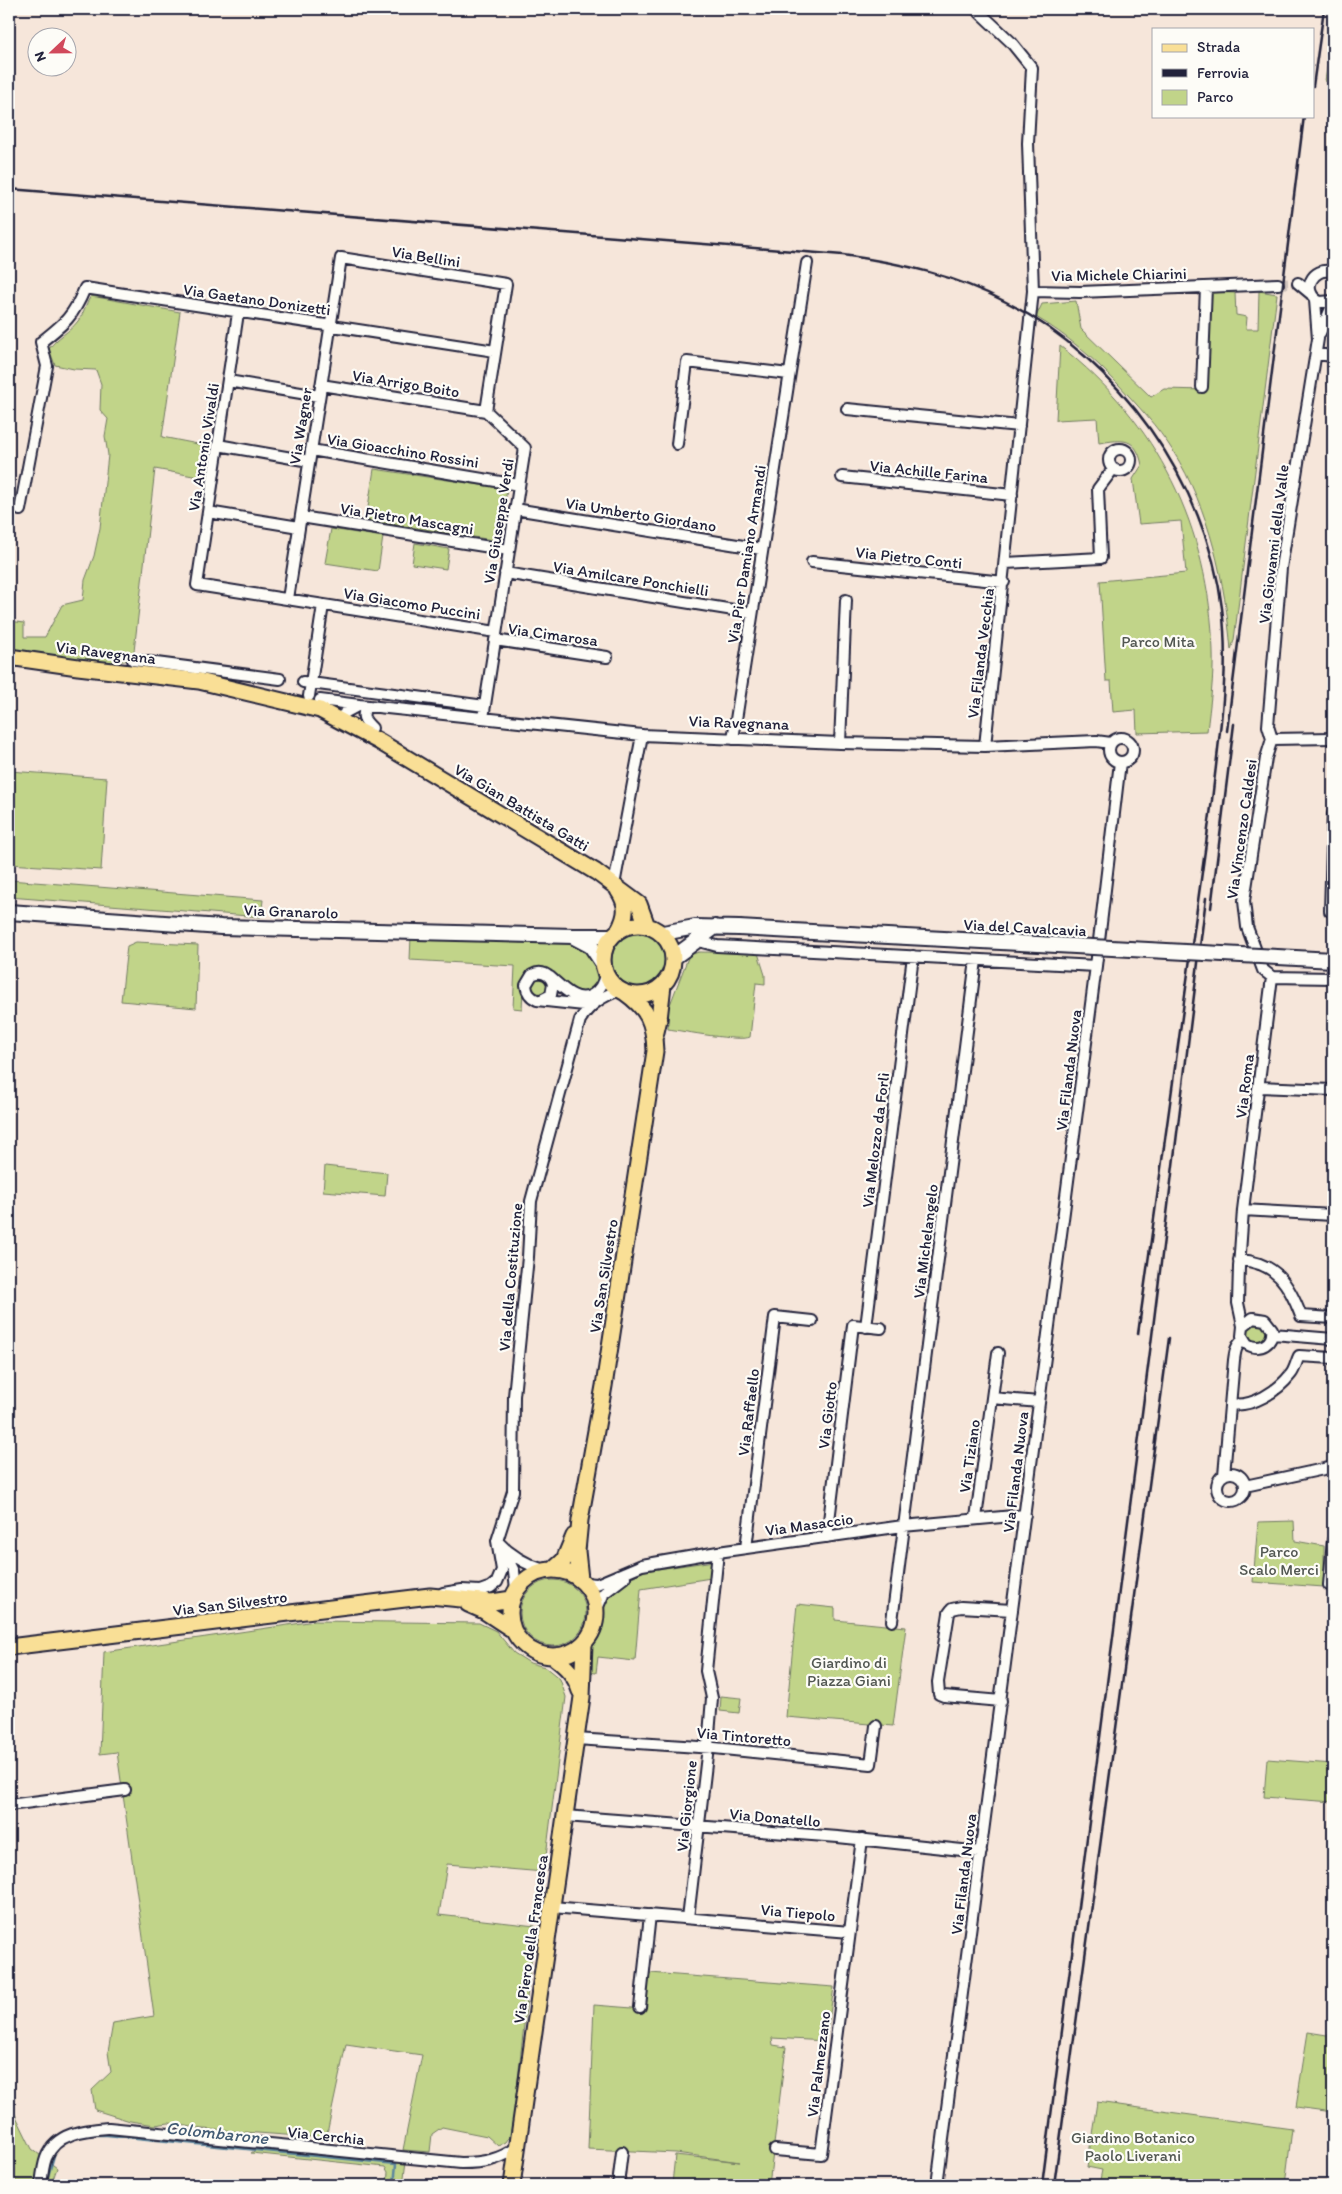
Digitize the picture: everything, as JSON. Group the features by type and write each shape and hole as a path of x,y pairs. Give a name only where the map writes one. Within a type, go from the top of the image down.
{"main road":[{"name":"Via Ravegnana","path":"9,657 78,667 200,675 219,684 300,704 353,711"},
{"name":"Via Ravegnana","path":"219,684 310,690 353,711"},
{"name":"Via Gian Battista Gatti","path":"353,711 411,760 588,867 614,885 639,904 647,926"},
{"name":"Via Gian Battista Gatti","path":"353,711 411,760"},
{"name":"Via Gian Battista Gatti","path":"614,885 626,906 626,919 616,933"},
{"name":"Via Granarolo","path":"9,912 221,927 573,936 616,933"},
{"path":"573,936 591,946 607,976 622,991 634,995 645,995 663,985 671,972 673,958 669,943 663,933 647,926 628,926 616,933 605,949 603,966"},
{"name":"Via del Cavalcavia","path":"663,933 695,927 716,927 1333,960"},
{"path":"673,958 716,927"},
{"name":"Via San Silvestro","path":"654,1037 659,1019 663,985"},
{"name":"Via San Silvestro","path":"582,1581 577,1551 580,1520 604,1386 653,1061 654,1037 651,1021 640,1003 622,991"},
{"name":"Via San Silvestro","path":"549,1570 564,1560 580,1520"},
{"path":"552,1656 573,1652 584,1643 592,1631 596,1611 590,1590 582,1581 572,1574 549,1570 534,1574 524,1580 514,1594 509,1610 513,1630 519,1640 530,1650 552,1656 569,1670 577,1682 582,1697"},
{"name":"Via San Silvestro","path":"9,1647 430,1596 492,1602 514,1594"},
{"name":"Via San Silvestro","path":"455,1598 484,1611 513,1630"},
{"name":"Via Piero della Francesca","path":"512,2185 582,1697 584,1643"}],"street":[{"name":"Via Filanda Vecchia","path":"976,9 1011,42 1032,68 1028,143 1033,291 1004,582 985,746"},
{"name":"Via Bellini","path":"341,258 506,284 495,351"},
{"name":"Via Wagner","path":"288,599 341,258"},
{"name":"Via Pier Damiano Armandi","path":"733,739 807,263"},
{"path":"1331,270 1318,272 1311,280 1298,283 1313,297 1326,304 1333,303"},
{"name":"Via Giovanni della Valle","path":"1272,739 1268,726 1281,568 1318,339 1311,280"},
{"name":"Via Michele Chiarini","path":"1033,291 1080,292 1278,284"},
{"name":"Via Michele Chiarini","path":"1202,387 1206,287"},
{"name":"Via Gaetano Donizetti","path":"20,510 48,366 41,342 66,323 77,308 85,288 495,351"},
{"name":"Via Giovanni della Valle","path":"1318,339 1333,303"},
{"name":"Via Antonio Vivaldi","path":"197,585 238,313"},
{"path":"486,411 495,351"},
{"path":"1316,354 1333,356"},
{"path":"677,444 687,362 790,374"},
{"path":"228,381 319,396"},
{"name":"Via Arrigo Boito","path":"321,384 486,411"},
{"path":"847,408 1019,426"},
{"name":"Via Giuseppe Verdi","path":"483,718 525,448 486,411"},
{"name":"Via Gioacchino Rossini","path":"218,445 519,485"},
{"path":"1006,563 1101,558 1098,489 1113,469"},
{"name":"Via Achille Farina","path":"842,477 1012,495"},
{"name":"Via Umberto Giordano","path":"515,509 762,549"},
{"name":"Via Pietro Mascagni","path":"208,512 300,522 509,550"},
{"name":"Via Pietro Conti","path":"812,562 1004,582"},
{"name":"Via Amilcare Ponchielli","path":"505,573 752,613"},
{"name":"Via Giacomo Puccini","path":"197,585 323,604 495,636"},
{"path":"840,743 846,600"},
{"name":"Via Giacomo Puccini","path":"310,690 323,604"},
{"name":"Via Cimarosa","path":"495,636 607,657"},
{"name":"Via Ravegnana","path":"133,660 200,675 280,679"},
{"name":"Via Ravegnana","path":"310,690 485,706"},
{"name":"Via Ravegnana","path":"353,711 483,718 642,735 840,743 985,746 1096,741 1111,744 1117,738 1125,738 1133,746 1131,758 1120,762"},
{"path":"614,885 642,735"},
{"path":"1272,739 1333,738"},
{"name":"Via Vincenzo Caldesi","path":"1272,739 1266,758 1244,901 1247,927 1263,970 1272,977"},
{"path":"1111,744 1110,755 1120,762"},
{"name":"Via Filanda Nuova","path":"938,2185 1096,966 1120,762"},
{"path":"1333,814 1330,911 1333,911"},
{"path":"696,940 717,946 1096,966"},
{"name":"Via Melozzo da Forlì","path":"866,1327 913,956"},
{"name":"Via Michelangelo","path":"903,1526 976,960"},
{"path":"550,978 553,984 552,992 548,997 541,1000 530,996 526,990 527,982 535,973 543,973 550,978 573,995 583,997 594,994 604,983 603,966"},
{"path":"1272,977 1333,978"},
{"name":"Via Roma","path":"1243,1326 1238,1303 1243,1210 1260,1087 1272,977"},
{"name":"Via della Costituzione","path":"541,1000 584,1005 622,991"},
{"name":"Via della Costituzione","path":"430,1596 462,1590 480,1591 491,1587 497,1582 502,1570 497,1541 513,1491 514,1396 528,1257 530,1201 580,1020 586,1010 596,1001"},
{"path":"571,1004 578,1010 580,1020"},
{"path":"1260,1087 1333,1090"},
{"path":"1243,1210 1333,1215"},
{"path":"1239,1260 1255,1261 1271,1268 1287,1286 1301,1316 1333,1318"},
{"name":"Via Raffaello","path":"746,1548 775,1317 812,1321"},
{"path":"1259,1318 1269,1322 1272,1334 1267,1344 1259,1347 1251,1346 1244,1340 1241,1332 1243,1326 1250,1320 1259,1318"},
{"name":"Via Giotto","path":"827,1537 854,1325 866,1327"},
{"path":"866,1327 881,1328"},
{"path":"1272,1334 1333,1339"},
{"path":"1244,1340 1240,1342 1236,1349 1224,1475 1216,1486 1219,1495 1226,1501 1235,1501 1239,1498 1245,1486"},
{"name":"Via Tiziano","path":"976,1518 998,1353"},
{"path":"1230,1404 1236,1405 1258,1399 1277,1389 1292,1373 1299,1356 1333,1358"},
{"name":"Via Tiziano","path":"992,1398 1039,1402"},
{"path":"1245,1486 1333,1466"},
{"path":"1224,1475 1228,1473 1237,1475 1245,1486"},
{"name":"Via Masaccio","path":"582,1581 597,1584 642,1565 718,1552 903,1526 1025,1514"},
{"path":"892,1621 903,1526"},
{"path":"1328,1585 1333,1540"},
{"path":"497,1541 515,1558 527,1565 549,1570"},
{"path":"497,1541 514,1572 514,1594"},
{"name":"Via Giorgione","path":"688,1918 708,1747 712,1698 706,1670 718,1552"},
{"name":"Via Masaccio","path":"596,1611 604,1593 642,1565"},
{"path":"1001,1701 944,1696 939,1694 938,1682 949,1613 952,1608 1012,1610"},
{"name":"Via Tintoretto","path":"576,1739 708,1747 871,1764 876,1726"},
{"path":"9,1805 125,1790"},
{"name":"Via Donatello","path":"565,1816 862,1839 981,1852"},
{"name":"Via Tiepolo","path":"552,1907 850,1932 862,1839"},
{"path":"640,2007 650,1915"},
{"name":"Via Palmezzano","path":"775,2150 821,2154 850,1932"},
{"name":"Via Cerchia","path":"41,2185 46,2159 54,2144 80,2131 109,2128 461,2163 488,2162 506,2156 518,2147"},
{"path":"618,2185 622,2152"}],"green space":[{"path":"1333,30 1333,83 1325,81"},
{"path":"1259,291 1277,294 1234,640 1231,650 1225,599 1214,547 1197,497 1173,451 1147,416 1109,374 1069,339 1036,317 1042,304 1076,301 1081,329 1151,397 1164,389 1206,390 1211,292 1235,293 1236,315 1247,317 1246,329 1258,329"},
{"path":"91,296 180,312 162,437 208,446 204,478 155,469 133,660 87,664 42,657 9,648 9,621 24,623 24,637 45,637 62,605 83,600 85,580 94,556 100,528 108,455 105,436 108,419 100,410 101,384 96,370 74,369 55,365 49,349 78,321"},
{"name":"Parco Mita","path":"1060,346 1095,376 1125,408 1150,443 1172,481 1189,520 1201,562 1209,605 1213,651 1212,691 1207,731 1137,733 1136,710 1113,712 1111,681 1106,681 1100,581 1186,573 1181,521 1139,524 1133,479 1142,465 1136,449 1128,442 1122,441 1099,443 1097,418 1056,420"},
{"path":"374,469 507,489 499,541 366,520"},
{"path":"331,529 383,537 378,571 325,563"},
{"path":"415,543 449,549 446,569 412,564"},
{"path":"9,771 107,778 101,870 9,864"},
{"path":"9,880 263,900 261,917 9,897"},
{"path":"639,933 649,935 658,941 664,950 666,960 664,970 658,979 649,985 639,987 629,985 620,979 614,970 612,960 614,950 620,941 629,935"},
{"path":"411,936 572,943 585,951 594,961 597,966 597,980 594,988 583,994 573,992 545,970 523,990 522,1009 513,1008 515,966 410,960"},
{"path":"136,942 198,945 196,1008 121,1001 127,946"},
{"path":"699,952 758,953 765,975 765,984 756,983 750,1037 724,1037 668,1029 668,1010 689,955"},
{"path":"539,976 549,981 546,995 535,996 529,983"},
{"path":"325,1166 387,1173 385,1196 323,1191"},
{"path":"1257,1321 1267,1328 1268,1332 1261,1342 1257,1343 1247,1336 1246,1332 1253,1322"},
{"name":"Parco Scalo Merci","path":"1294,1521 1295,1541 1324,1546 1324,1587 1253,1582 1258,1522"},
{"path":"714,1561 711,1578 641,1589 635,1661 598,1657 596,1673 588,1672 589,1651 601,1627 604,1602 607,1595 626,1580 644,1571"},
{"path":"546,1580 560,1580 572,1585 581,1594 586,1606 584,1626 577,1637 560,1646 546,1646 534,1641 525,1632 520,1620 520,1606 525,1594 534,1585"},
{"name":"Giardino di Piazza Giani","path":"797,1604 835,1608 835,1620 906,1627 893,1726 786,1717"},
{"path":"315,1621 479,1623 496,1631 514,1653 530,1663 545,1667 560,1679 566,1697 544,1872 447,1864 439,1915 535,1926 512,2133 506,2142 498,2146 487,2136 442,2127 432,2134 430,2152 403,2150 422,2055 346,2044 326,2138 203,2129 169,2123 155,2125 130,2121 95,2110 92,2090 111,2072 108,2052 113,2023 154,2016 117,1752 100,1754 104,1652"},
{"path":"721,1696 741,1698 739,1713 720,1711"},
{"path":"1267,1759 1333,1764 1333,1802 1264,1797"},
{"path":"650,1973 834,1987 826,2041 772,2038 773,2045 786,2047 769,2185 672,2185 675,2155 740,2162 676,2153 588,2149 594,2005 645,2009"},
{"path":"1308,2032 1333,2036 1333,2112 1296,2107"},
{"path":"9,2102 32,2149 57,2168 51,2185 9,2185"},
{"name":"Giardino Botanico Paolo Liverani","path":"1097,2102 1292,2129 1285,2185 1099,2185 1102,2170 1087,2167"},
{"path":"259,2148 406,2161 403,2185 387,2185 388,2172 385,2167 251,2153"}],"waterway":[{"name":"Colombarone","path":"87,2135 107,2135 396,2164 394,2185"},
{"name":"Colombarone","path":"46,2183 56,2149 71,2140"}],"tunnel":[{"path":"1278,284 1298,283"}],"railway":[{"path":"1314,79 1324,9"},
{"path":"1227,731 1304,118"},
{"path":"9,189 843,255 885,262 947,277 1006,302 1047,326 1085,356 1120,391 1150,429 1177,471 1198,515 1213,561 1222,608 1225,657 1223,705 1212,800 1138,1334"},
{"path":"1211,908 1234,724"},
{"path":"1042,2185 1152,1336 1206,898"},
{"path":"1054,2185 1169,1338"}]}
